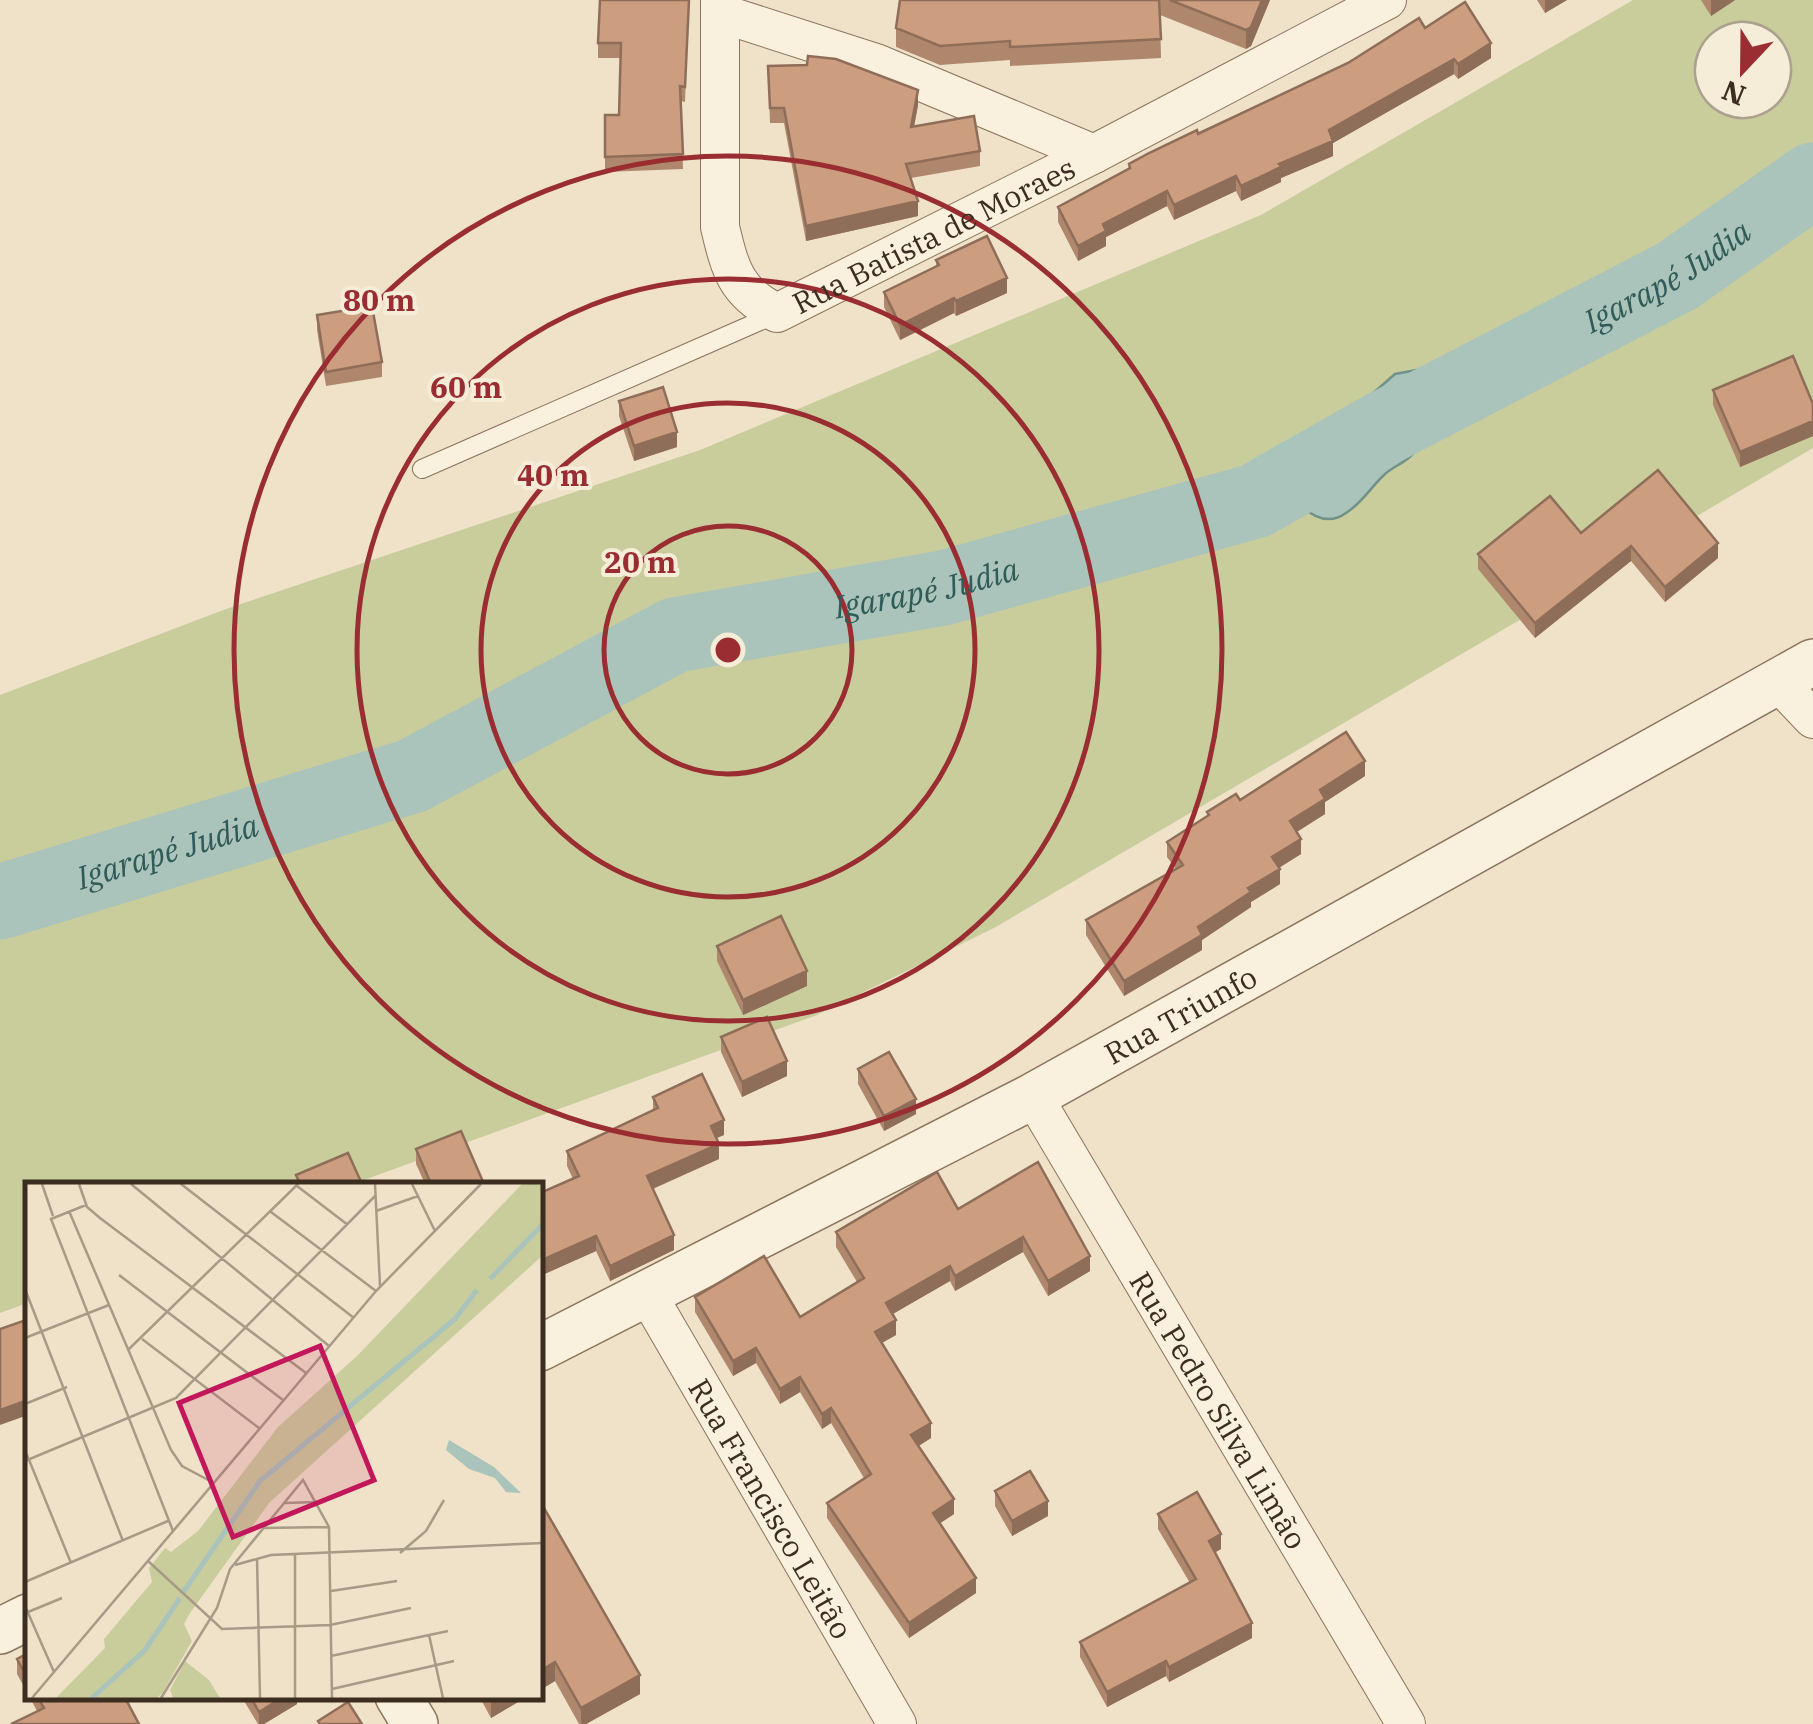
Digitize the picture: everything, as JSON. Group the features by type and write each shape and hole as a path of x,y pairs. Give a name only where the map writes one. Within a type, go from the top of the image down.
{"street":[{"name":"Rua Batista de Moraes","path":"720,7 720,227 728,262 740,284 754,302 777,313 1094,154 1387,0"},
{"path":"720,7 876,63 1094,154"},
{"path":"1795,671 1813,719"},
{"name":"Rua Triunfo","path":"542,1347 1032,1096 1795,671"},
{"name":"Rua Pedro Silva Limão","path":"1032,1096 1406,1724"},
{"name":"Rua Francisco Leitão","path":"646,1292 897,1724"},
{"path":"0,1631 25,1618"},
{"path":"400,1699 414,1724"}],"lane":[{"path":"422,468 777,313"}],"green space":[{"path":"1633,0 1813,0 1813,448 994,928 817,1015 358,1182 25,1182 25,1304 0,1313 0,695 226,609 700,450 1261,215"}],"water":[{"path":"1508,343 1527,350 1535,361 1524,376 1480,382 1459,395 1438,416 1411,455 1384,475 1346,513 1334,518 1312,514 1285,486 1274,464 1283,452 1331,430 1395,374 1472,364"}],"building":[{"path":"600,0 689,0 685,87 680,86 683,154 605,157 605,115 619,115 621,43 598,43"},
{"path":"900,0 1159,0 1161,39 1010,47 1010,41 940,46 896,28"},
{"path":"1170,0 1262,0 1246,30"},
{"path":"1465,2 1491,43 1458,64 1454,59 1329,130 1333,141 1279,164 1281,167 1241,186 1236,176 1174,205 1167,191 1103,224 1106,231 1078,246 1058,207 1130,168 1129,164 1149,153 1348,63 1419,18 1425,28"},
{"path":"808,56 836,59 918,90 911,127 974,116 980,151 906,164 918,201 806,226 784,108 770,108 768,66 807,65"},
{"path":"987,236 1007,278 956,301 954,298 900,325 884,292 939,265 936,260"},
{"path":"372,306 382,362 326,372 317,315"},
{"path":"1793,356 1813,404 1813,421 1740,452 1713,390"},
{"path":"663,387 677,432 634,446 619,401"},
{"path":"1658,470 1718,543 1665,587 1631,546 1535,623 1478,554 1550,496 1581,533"},
{"path":"1346,732 1365,761 1320,790 1325,799 1290,821 1301,839 1272,857 1280,869 1198,927 1202,935 1124,981 1086,920 1183,865 1167,842 1209,815 1207,812 1236,794 1240,800"},
{"path":"781,916 807,971 743,1000 717,946"},
{"path":"767,1017 787,1061 742,1082 721,1037"},
{"path":"889,1052 916,1099 884,1116 858,1069"},
{"path":"702,1074 724,1120 711,1126 719,1144 647,1176 674,1235 610,1266 596,1236 542,1260 542,1192 579,1176 567,1151 658,1108 653,1097"},
{"path":"461,1131 483,1182 430,1182 416,1149"},
{"path":"348,1153 361,1182 299,1182 296,1175"},
{"path":"1038,1162 1090,1256 1048,1281 1023,1237 955,1276 950,1266 886,1303 896,1320 875,1332 931,1423 911,1435 954,1499 933,1513 976,1578 909,1623 827,1503 871,1474 831,1408 822,1414 800,1377 780,1389 756,1348 733,1361 695,1297 764,1256 800,1317 864,1278 836,1232 937,1172 958,1209"},
{"path":"23,1321 25,1326 25,1401 0,1410 0,1329"},
{"path":"1030,1471 1048,1501 1012,1521 995,1491"},
{"path":"1197,1492 1221,1534 1209,1541 1252,1623 1169,1667 1166,1661 1107,1692 1080,1642 1196,1579 1158,1514"},
{"path":"542,1504 640,1675 581,1708 555,1662 542,1670"},
{"path":"25,1655 25,1674 17,1659"},
{"path":"39,1699 126,1699 139,1724 11,1724 44,1708"},
{"path":"252,1699 280,1699 259,1712"},
{"path":"348,1702 362,1724 320,1724 318,1721"}],"waterway":[{"name":"Igarapé Judia","path":"0,902 412,776 675,635 943,588 1255,501 1380,430 1677,276 1813,180"}]}
